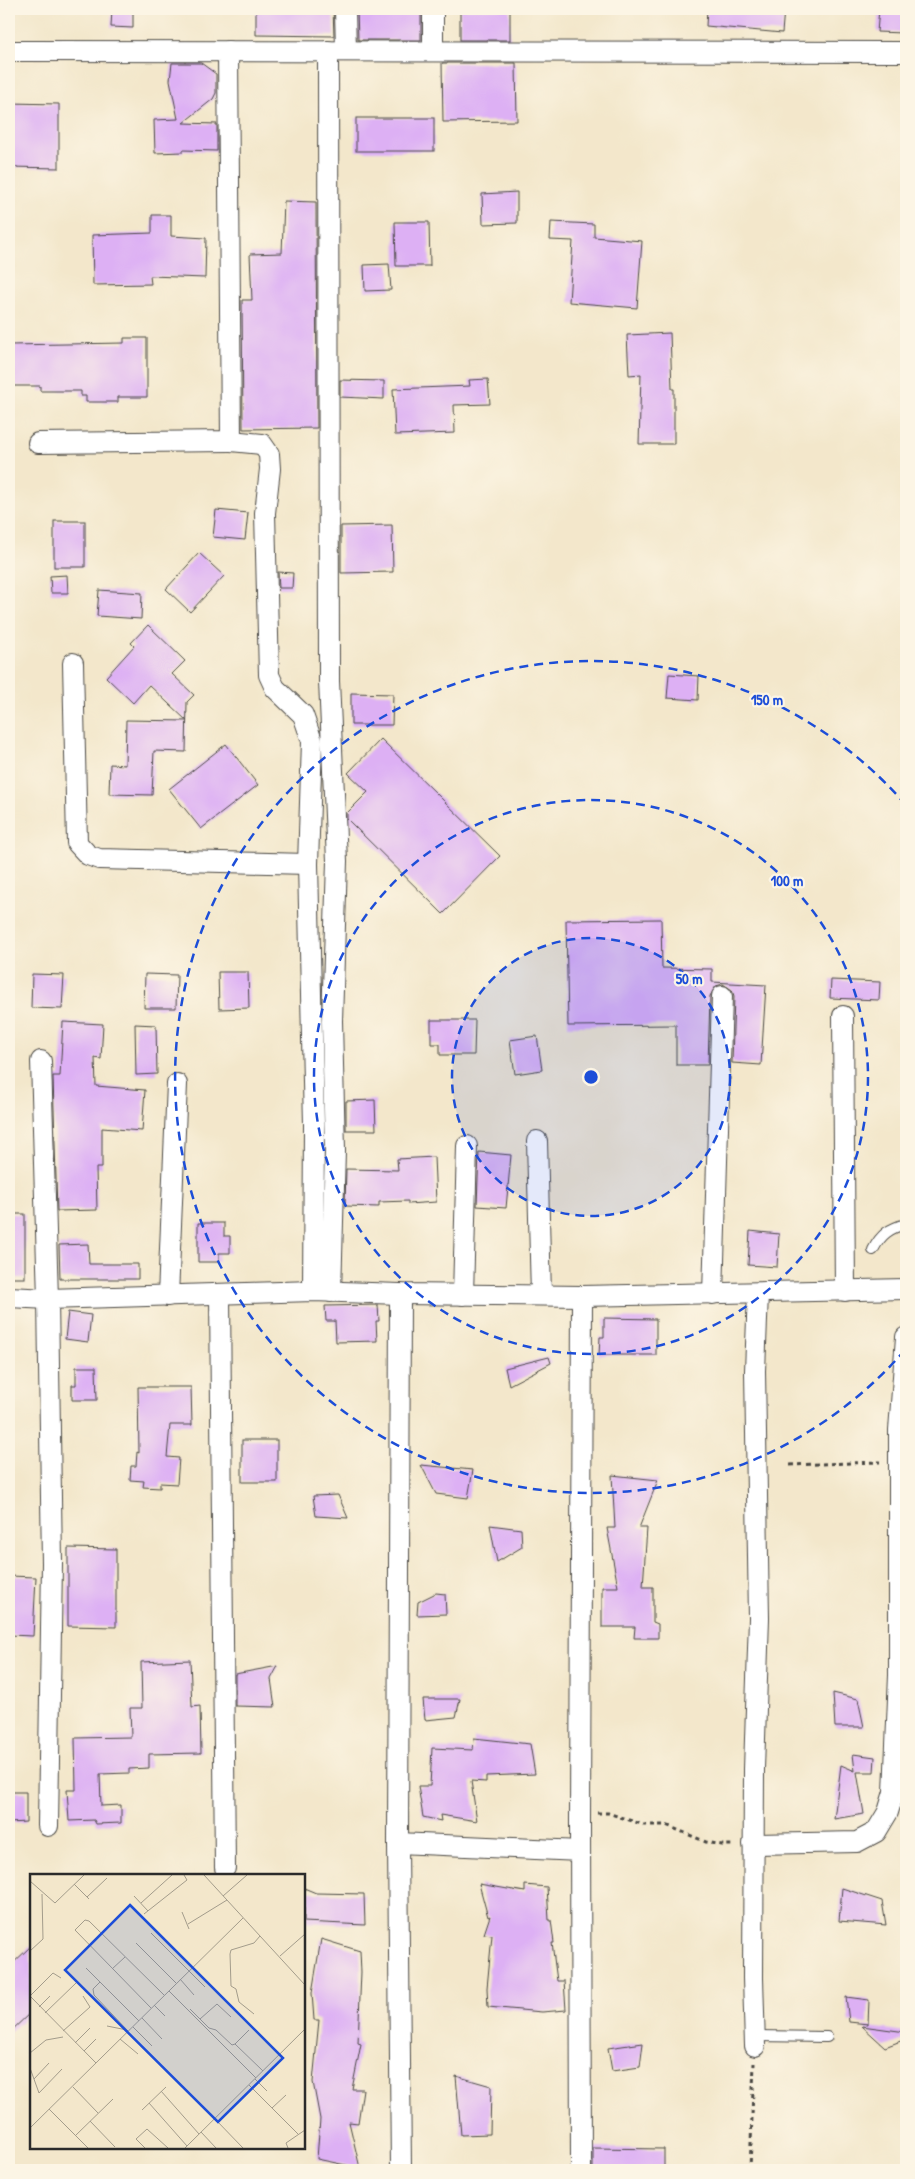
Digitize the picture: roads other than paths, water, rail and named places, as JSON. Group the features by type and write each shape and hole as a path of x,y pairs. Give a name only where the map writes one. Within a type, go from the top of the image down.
{"street":[{"path":"322,1291 335,1151 332,1020 336,861 329,681 337,51 345,9"},
{"path":"433,9 433,51"},
{"path":"9,51 906,52"},
{"path":"228,51 231,441"},
{"path":"38,444 231,441 262,444 269,454 270,469 265,513 270,675 275,688 303,715 312,740 308,864 314,1125 322,1291"},
{"path":"73,663 77,843 83,851 99,859 308,864"},
{"path":"713,1294 722,996"},
{"path":"843,1016 845,1291"},
{"path":"41,1061 48,1300 52,1563 48,1826"},
{"path":"168,1296 177,1084"},
{"path":"537,1141 541,1296"},
{"path":"463,1295 467,1146"},
{"path":"9,1297 48,1300 322,1291 582,1296 906,1289"},
{"path":"755,2041 753,1844 759,1618 755,1371 758,1293"},
{"path":"220,1294 224,1868"},
{"path":"400,1294 398,1844 401,2170"},
{"path":"581,2170 582,1296"},
{"path":"753,1844 857,1842 876,1832 888,1812 894,1792 899,1675 898,1462 906,1337"},
{"path":"398,1844 580,1851"}],"lane":[{"path":"873,1250 877,1241 890,1228 906,1224"},
{"path":"755,2041 828,2037"}]}
